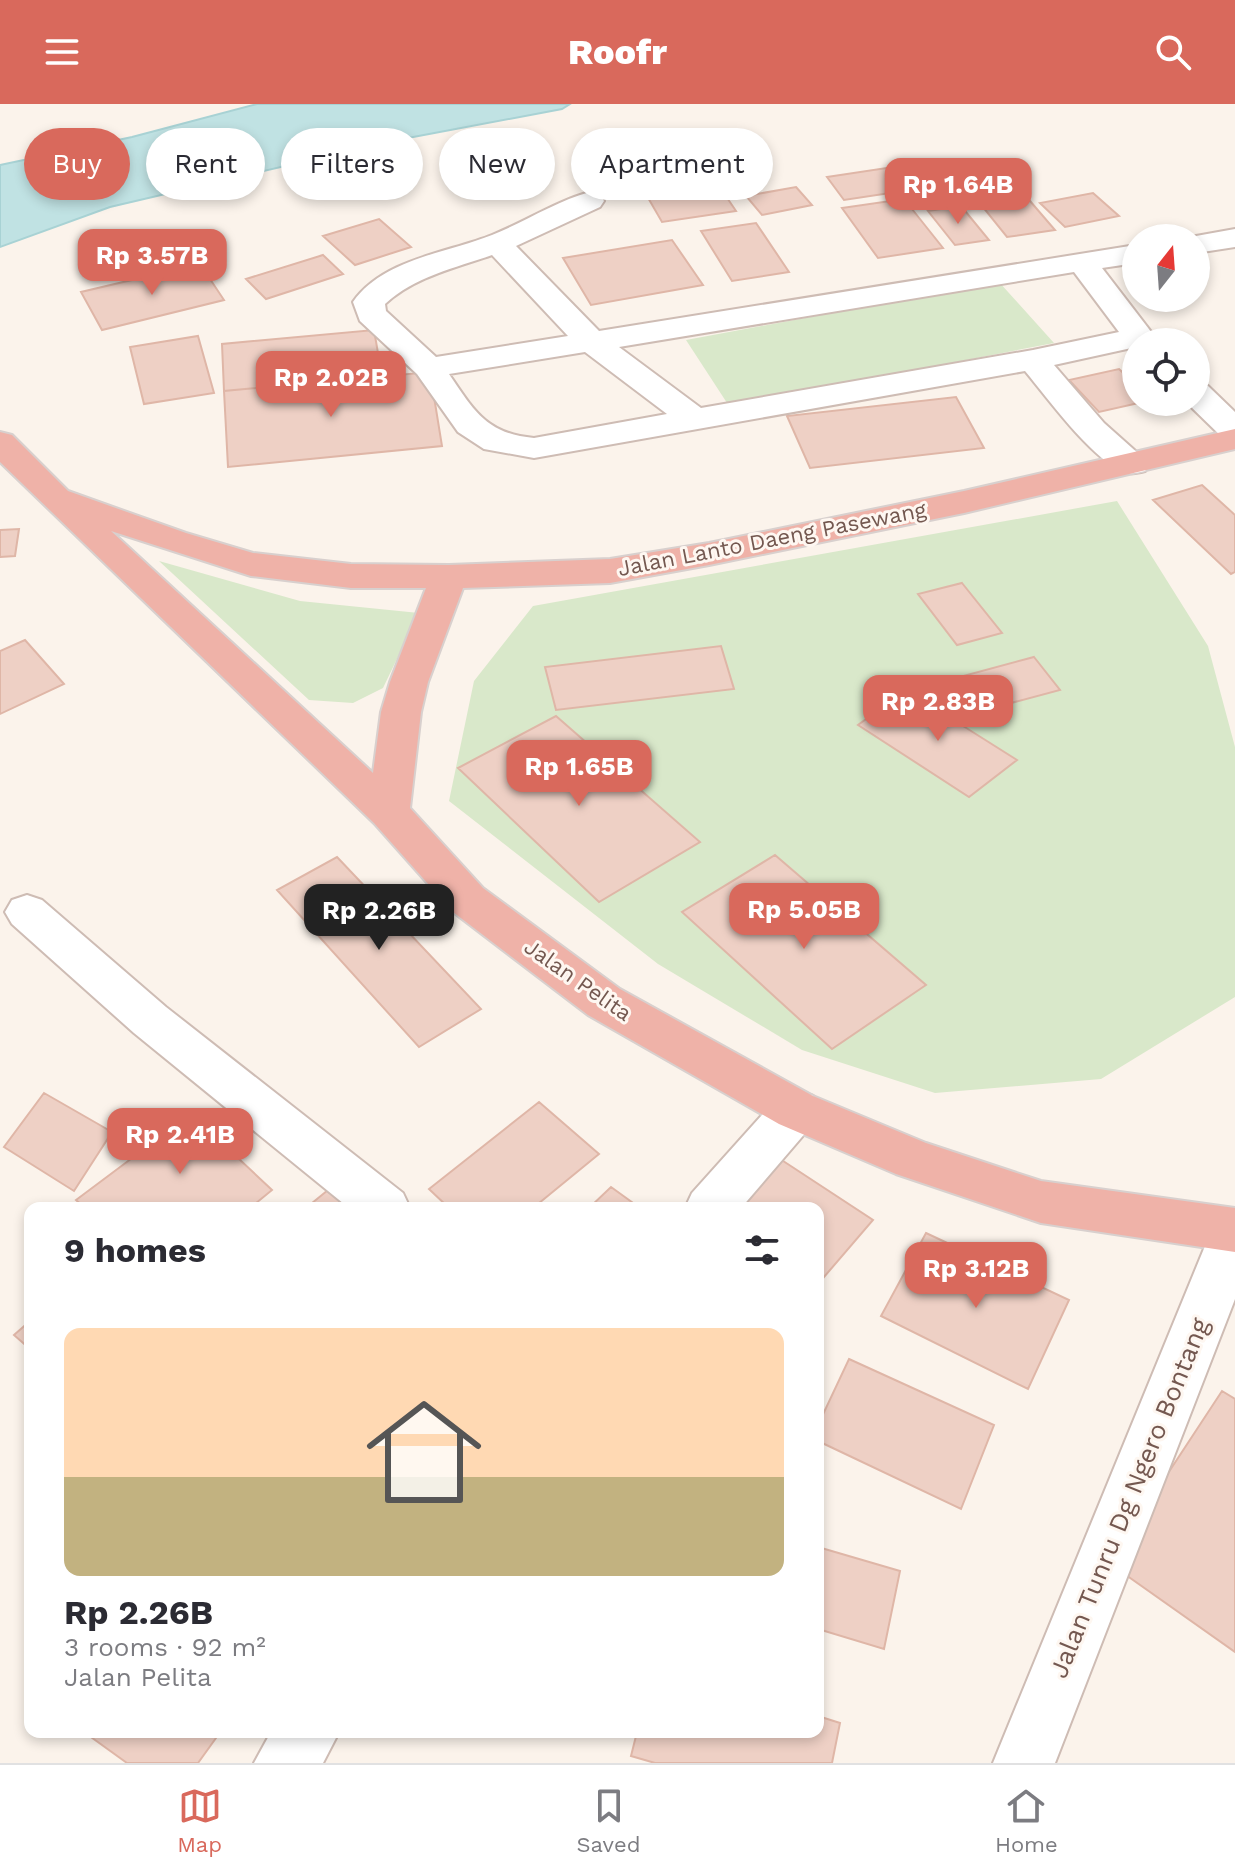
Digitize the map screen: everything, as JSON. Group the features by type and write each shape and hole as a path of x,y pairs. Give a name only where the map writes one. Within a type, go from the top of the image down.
{"highway":[{"name":"Jalan Lanto Daeng Pasewang","path":"0,442 56,499 173,541 251,564 351,576 449,577 610,571 652,564 964,502 1235,439"},
{"name":"Jalan Pelita","path":"56,499 389,812 468,900 604,1002 796,1110 913,1159 1041,1202 1235,1232"},
{"path":"389,812 401,712 409,682 449,577"}],"street":[{"path":"590,201 497,243 401,278 379,291 369,302 371,314 429,368 470,429 492,443 509,448 534,448 1122,343"},
{"path":"1210,242 1235,238"},
{"path":"497,243 592,342 694,419"},
{"path":"429,368 1122,256"},
{"path":"1082,262 1133,328"},
{"path":"1033,360 1092,430 1133,464"},
{"path":"1210,407 1235,431"},
{"path":"27,912 150,1020 378,1202"},
{"path":"715,1202 796,1110"},
{"name":"Jalan Tunru Dg Ngero Bontang","path":"1024,1763 1235,1232"},
{"path":"285,1763 304,1738"}],"green space":[{"path":"999,282 1054,343 729,406 686,340"},
{"path":"1117,501 1208,646 1235,747 1235,997 1101,1079 935,1093 802,1050 658,964 449,801 474,681 533,606"},
{"path":"159,561 300,601 419,613 383,688 353,703 309,700"}],"water":[{"path":"257,104 570,104 562,109 461,128 439,128 439,132 423,135 423,128 281,128 281,167 265,171 265,128 166,128"},
{"path":"146,133 146,199 110,207 0,247 0,165 24,160 24,200 130,200 132,137"}],"building":[{"path":"893,167 910,190 844,200 827,177"},
{"path":"796,187 812,205 762,215 749,200 773,200 773,191"},
{"path":"1093,193 1119,216 1065,227 1040,203"},
{"path":"1024,194 1055,230 1007,237 978,201"},
{"path":"904,199 943,248 878,258 842,208"},
{"path":"649,200 729,200 736,211 662,222"},
{"path":"961,206 989,240 955,245 928,211"},
{"path":"379,219 411,247 355,265 323,236"},
{"path":"756,223 789,272 732,281 701,231"},
{"path":"672,240 703,285 591,305 563,258"},
{"path":"323,255 343,274 266,299 246,279"},
{"path":"200,264 224,300 102,330 81,292"},
{"path":"374,330 382,376 224,391 222,344"},
{"path":"198,336 214,393 144,404 130,347"},
{"path":"1119,369 1122,372 1122,407 1099,412 1069,380"},
{"path":"430,372 442,446 228,467 224,391"},
{"path":"956,397 984,448 810,468 787,416"},
{"path":"1202,485 1235,515 1235,572 1231,574 1153,500"},
{"path":"19,529 15,556 0,557 0,530"},
{"path":"962,583 1002,633 957,645 918,594"},
{"path":"25,640 64,684 0,714 0,651"},
{"path":"721,646 734,689 556,710 545,667"},
{"path":"1034,657 1060,690 977,712 952,679"},
{"path":"906,690 1017,760 969,797 858,725"},
{"path":"556,716 700,842 599,902 458,768"},
{"path":"775,855 926,985 832,1049 682,912"},
{"path":"337,857 481,1009 419,1047 277,890"},
{"path":"44,1093 112,1132 74,1191 4,1147"},
{"path":"539,1102 599,1154 540,1202 443,1202 429,1189"},
{"path":"191,1114 272,1190 257,1202 76,1200"},
{"path":"774,1155 873,1220 824,1277 824,1202 731,1202"},
{"path":"611,1187 632,1202 595,1202"},
{"path":"328,1190 342,1202 313,1202"},
{"path":"926,1233 1069,1300 1028,1389 881,1316"},
{"path":"24,1326 24,1344 14,1335"},
{"path":"849,1359 994,1425 961,1509 824,1444 824,1412"},
{"path":"1222,1391 1235,1399 1235,1652 1109,1563"},
{"path":"824,1549 900,1571 884,1649 824,1631"},
{"path":"824,1718 840,1723 832,1763 655,1763 631,1756 636,1738 824,1738"},
{"path":"92,1738 216,1738 198,1763 127,1763"}]}
